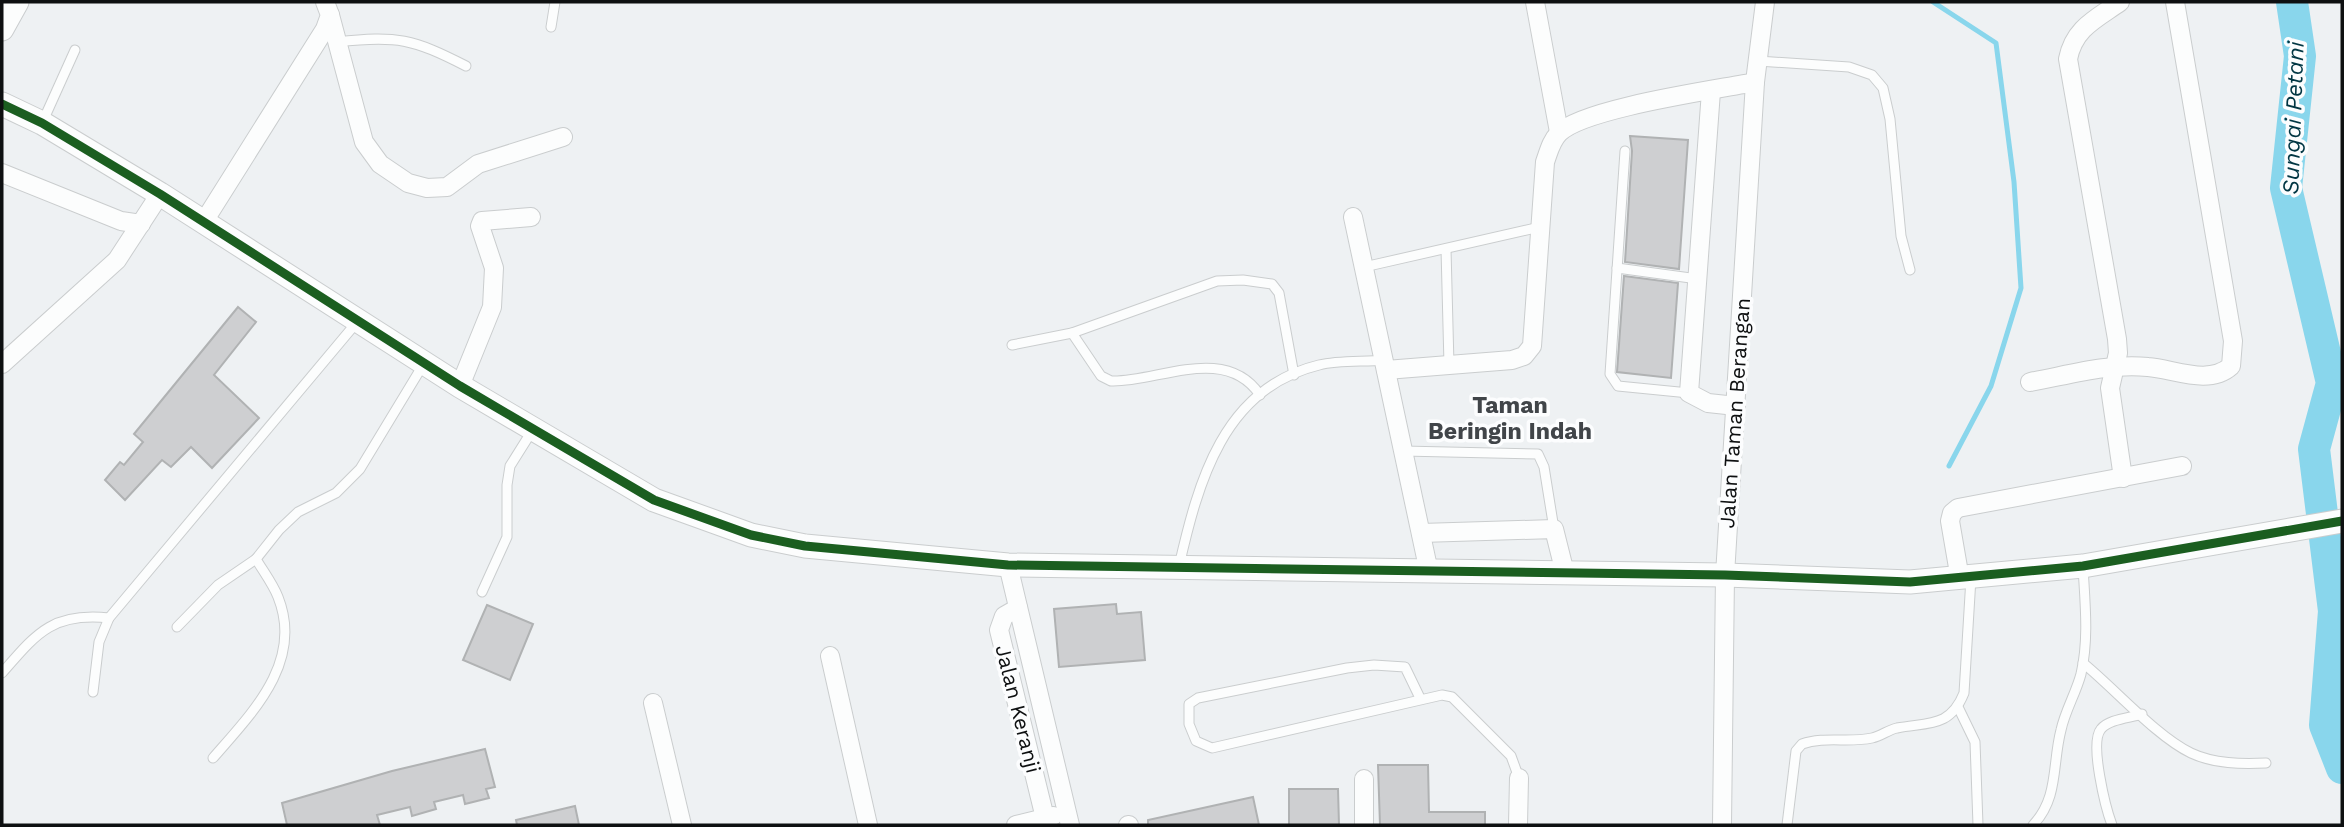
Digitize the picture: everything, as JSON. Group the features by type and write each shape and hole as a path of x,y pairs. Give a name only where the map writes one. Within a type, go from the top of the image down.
{"street":[{"path":"2,29 17,2"},
{"path":"1535,2 1559,132"},
{"name":"Jalan Taman Berangan","path":"1722,825 1725,575 1755,82 1765,2"},
{"path":"2120,2 2081,30 2071,42 2068,59 2117,339 2110,388 2123,478"},
{"path":"2030,382 2115,366 2149,367 2214,376 2224,373 2234,357 2175,2"},
{"path":"328,9 364,142 380,164 408,183 427,188 447,187 478,164 563,137"},
{"path":"203,223 328,9"},
{"path":"1385,365 1449,365 1512,360 1524,355 1532,346 1545,162 1551,144 1559,132 1595,114 1755,82"},
{"path":"1711,91 1689,393 1708,403 1736,406"},
{"path":"2,104 42,122 160,194 424,364 654,500 751,535 805,546 1008,565 1725,575 1910,582 2083,566 2342,521"},
{"path":"2,173 121,220 141,224"},
{"path":"2,365 117,260 160,194"},
{"path":"460,386 492,307 494,268 480,226 482,221 531,217"},
{"path":"1353,217 1429,572"},
{"path":"1965,579 1950,521 1952,513 1958,508 2182,466"},
{"path":"1421,533 1554,529 1565,573"},
{"path":"1008,565 1068,819 1032,822"},
{"name":"Jalan Keranji","path":"1018,608 1004,616 999,630 1032,822"},
{"path":"830,656 868,825"},
{"path":"653,703 682,825"},
{"path":"1518,825 1519,778"},
{"path":"1364,779 1364,825"}],"lane":[{"path":"551,27 555,2"},
{"path":"337,43 377,37 407,40 466,66"},
{"path":"42,122 75,50"},
{"path":"1758,61 1849,67 1872,75 1883,88 1890,119 1901,236 1910,270"},
{"path":"1625,150 1610,374 1618,386 1689,393"},
{"path":"1364,267 1540,227"},
{"path":"1446,249 1449,365"},
{"path":"1617,268 1698,279"},
{"path":"1012,345 1072,333 1217,281 1243,280 1272,285 1279,293 1285,313 1294,374"},
{"path":"93,692 99,642 109,618 357,322"},
{"path":"1072,333 1101,376 1111,381 1175,369 1222,369 1247,382 1259,395"},
{"path":"177,627 218,585 256,559 279,530 298,512 336,493 360,470 424,364"},
{"path":"1179,568 1194,500 1216,446 1259,395 1278,381 1320,364 1385,365"},
{"path":"482,592 507,537 507,485 510,466 533,429"},
{"path":"1403,451 1538,454 1544,467 1554,529"},
{"path":"213,758 256,709 278,674 286,631 278,597 256,559"},
{"path":"2032,825 2049,802 2053,791 2060,730 2083,663 2086,626 2083,566"},
{"path":"1787,825 1796,751 1802,744 1872,738 1891,730 1935,722 1958,707 1964,693 1965,579"},
{"path":"2,673 35,635 54,624 95,617 109,618"},
{"path":"2083,663 2191,753 2213,760 2266,763"},
{"path":"1420,698 1405,667 1374,665 1198,698 1189,704 1187,710 1196,741 1212,748 1420,698 1432,695 1452,697 1511,756 1519,778"},
{"path":"1958,707 1975,742 1978,825"},
{"path":"2112,825 2106,808 2097,747 2098,735 2101,728 2111,723 2142,714"}],"building":[{"path":"1630,136 1688,140 1679,269 1625,262 1632,151"},
{"path":"1624,276 1678,283 1671,378 1617,372"},
{"path":"238,307 256,322 214,375 259,418 212,468 191,447 171,467 162,460 125,500 105,480 120,462 124,465 143,442 134,434"},
{"path":"1116,604 1117,614 1141,612 1145,660 1059,667 1054,609"},
{"path":"487,605 533,624 510,680 463,660"},
{"path":"485,749 495,787 486,789 489,798 465,804 463,795 434,802 436,809 412,816 410,807 377,815 380,825 287,825 282,803 392,771"},
{"path":"1378,765 1428,765 1429,812 1485,812 1485,825 1380,825"},
{"path":"1289,789 1338,789 1339,825 1289,825"},
{"path":"1253,797 1259,825 1148,825 1148,820"},
{"path":"575,806 579,825 517,825 516,820"}],"waterway":[{"path":"1933,2 1996,43 2014,182 2021,288 1991,386 1949,466"},
{"name":"Sungai Petani","path":"2292,2 2300,56 2286,188 2332,383 2314,449 2334,611 2325,725 2342,768"}],"cycle path":[{"path":"2,104 42,123 160,194 460,386 654,500 751,535 805,546 1008,565 1725,575 1910,582 2083,566 2342,521"}],"district":[{"name":"Taman Beringin Indah","path":"1510,418"}]}
